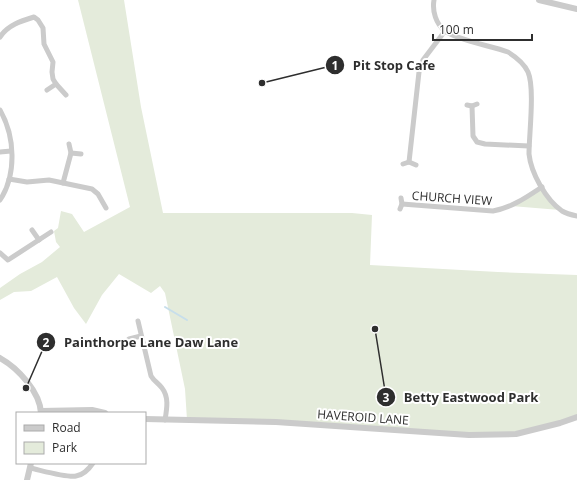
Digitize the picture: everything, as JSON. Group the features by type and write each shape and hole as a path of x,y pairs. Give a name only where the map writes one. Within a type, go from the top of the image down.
{"street":[{"path":"434,0 435,14 438,23 445,31 454,36 508,52 525,67 528,73 531,88 529,146 532,171 555,205 563,211 577,216"},
{"path":"539,0 577,10"},
{"path":"1,33 8,27 34,17 38,20 43,28 44,44 53,62 53,79 66,95"},
{"path":"409,162 419,72 423,60 445,31"},
{"path":"47,90 56,84"},
{"path":"472,105 473,136 477,142 486,144 529,146"},
{"path":"0,110 6,121 10,137 11,151 9,179 0,200"},
{"path":"63,183 71,153 69,144"},
{"path":"0,152 11,151"},
{"path":"71,153 81,154"},
{"path":"403,164 409,162 416,165"},
{"path":"9,179 27,182 48,180 92,189 100,196 106,208"},
{"name":"CHURCH VIEW","path":"401,204 493,211 500,210 516,203 542,187"},
{"path":"100,196 105,192"},
{"path":"32,230 39,240"},
{"path":"0,253 8,260 51,232"},
{"path":"138,321 151,376 160,386 166,397 167,404 165,420"},
{"path":"129,339 141,336"},
{"path":"2,361 22,376 33,390 41,412 92,410 101,412"},
{"name":"HAVEROID LANE","path":"146,419 276,422 469,435 516,434 560,423 577,417"},
{"path":"27,480 30,466 64,476 76,476 88,470 92,464"}],"green space":[{"path":"78,0 124,0 141,107 163,213 352,213 372,215 370,265 577,275 577,417 516,434 469,435 187,420 185,389 165,293 160,286 151,293 119,274 102,295 86,324 74,308 57,277 31,291 14,292 0,300 0,288 20,274 42,262 60,247 56,242 54,231 58,228 61,211 72,214 84,232 130,207"},
{"path":"541,188 560,210 511,206"}],"waterway":[{"path":"165,307 187,320"}],"place":[{"name":"Pit Stop Cafe","path":"262,83"},
{"name":"Betty Eastwood Park","path":"375,329"},
{"name":"Painthorpe Lane Daw Lane","path":"26,388"}]}
